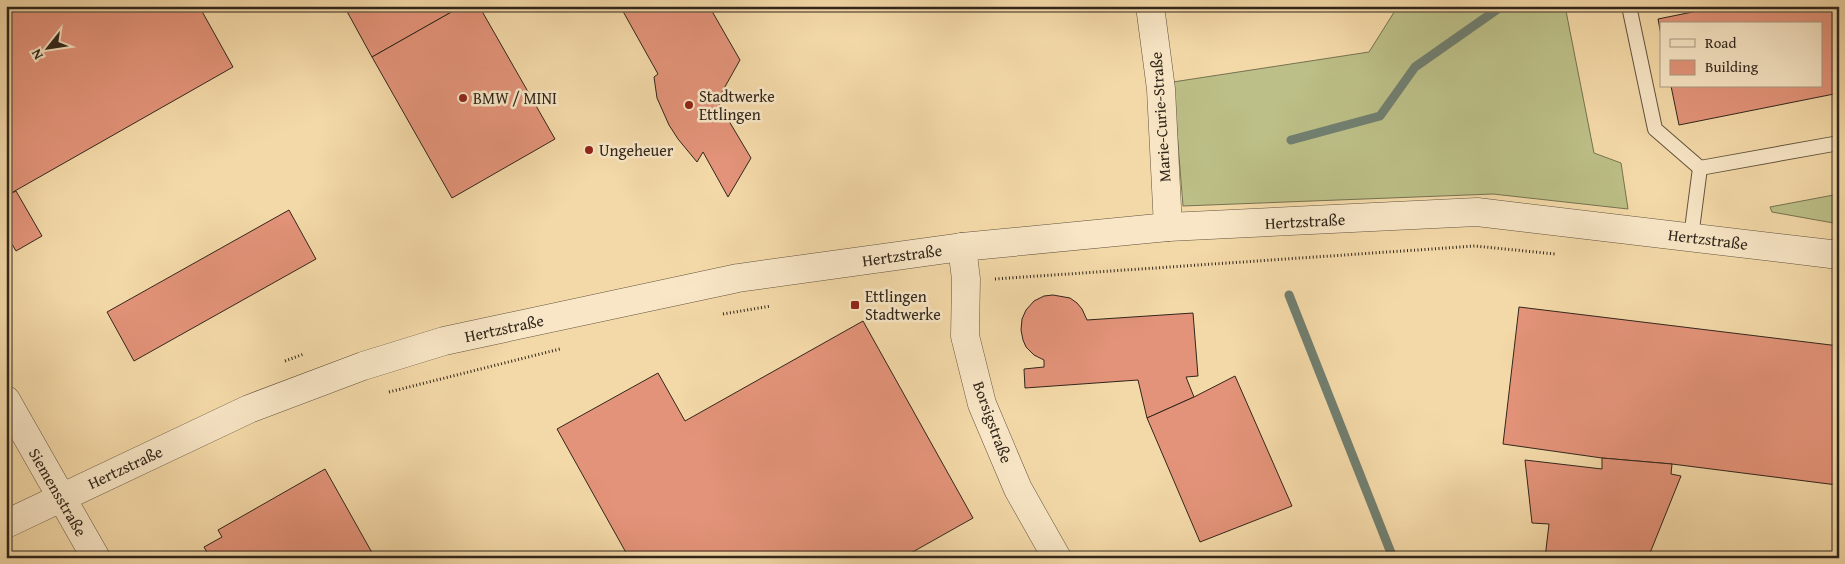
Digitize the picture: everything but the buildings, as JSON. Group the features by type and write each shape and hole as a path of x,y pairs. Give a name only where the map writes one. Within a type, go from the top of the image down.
{"street":[{"name":"Marie-Curie-Straße","path":"1150,6 1161,89 1168,227"},
{"name":"Hertzstraße","path":"6,524 249,409 363,366 444,341 738,278 962,247 1168,227 1478,212 1839,255"},
{"name":"Borsigstraße","path":"962,247 966,279 965,336 982,404 1018,488 1057,558"},
{"name":"Siemensstraße","path":"6,400 96,558"}],"lane":[{"path":"1629,6 1654,129 1700,168"},
{"path":"1700,168 1839,143"},
{"path":"1691,237 1700,168"}],"path":[{"path":"966,279 1007,278 1475,246 1564,255"},
{"path":"720,314 779,305"},
{"path":"382,393 566,348"}],"green space":[{"path":"1398,6 1565,6 1594,153 1621,163 1628,209 1493,194 1183,206 1173,82 1369,52"},
{"path":"1839,194 1839,224 1772,212 1770,207"}],"waterway":[{"path":"1291,140 1380,116 1415,67 1502,6"},
{"path":"1289,295 1393,558"}],"place":[{"name":"BMW / MINI","path":"463,98"},
{"name":"Stadtwerke Ettlingen","path":"689,105"},
{"name":"Ungeheuer","path":"589,150"},
{"name":"Ettlingen Stadtwerke","path":"855,305"}]}
